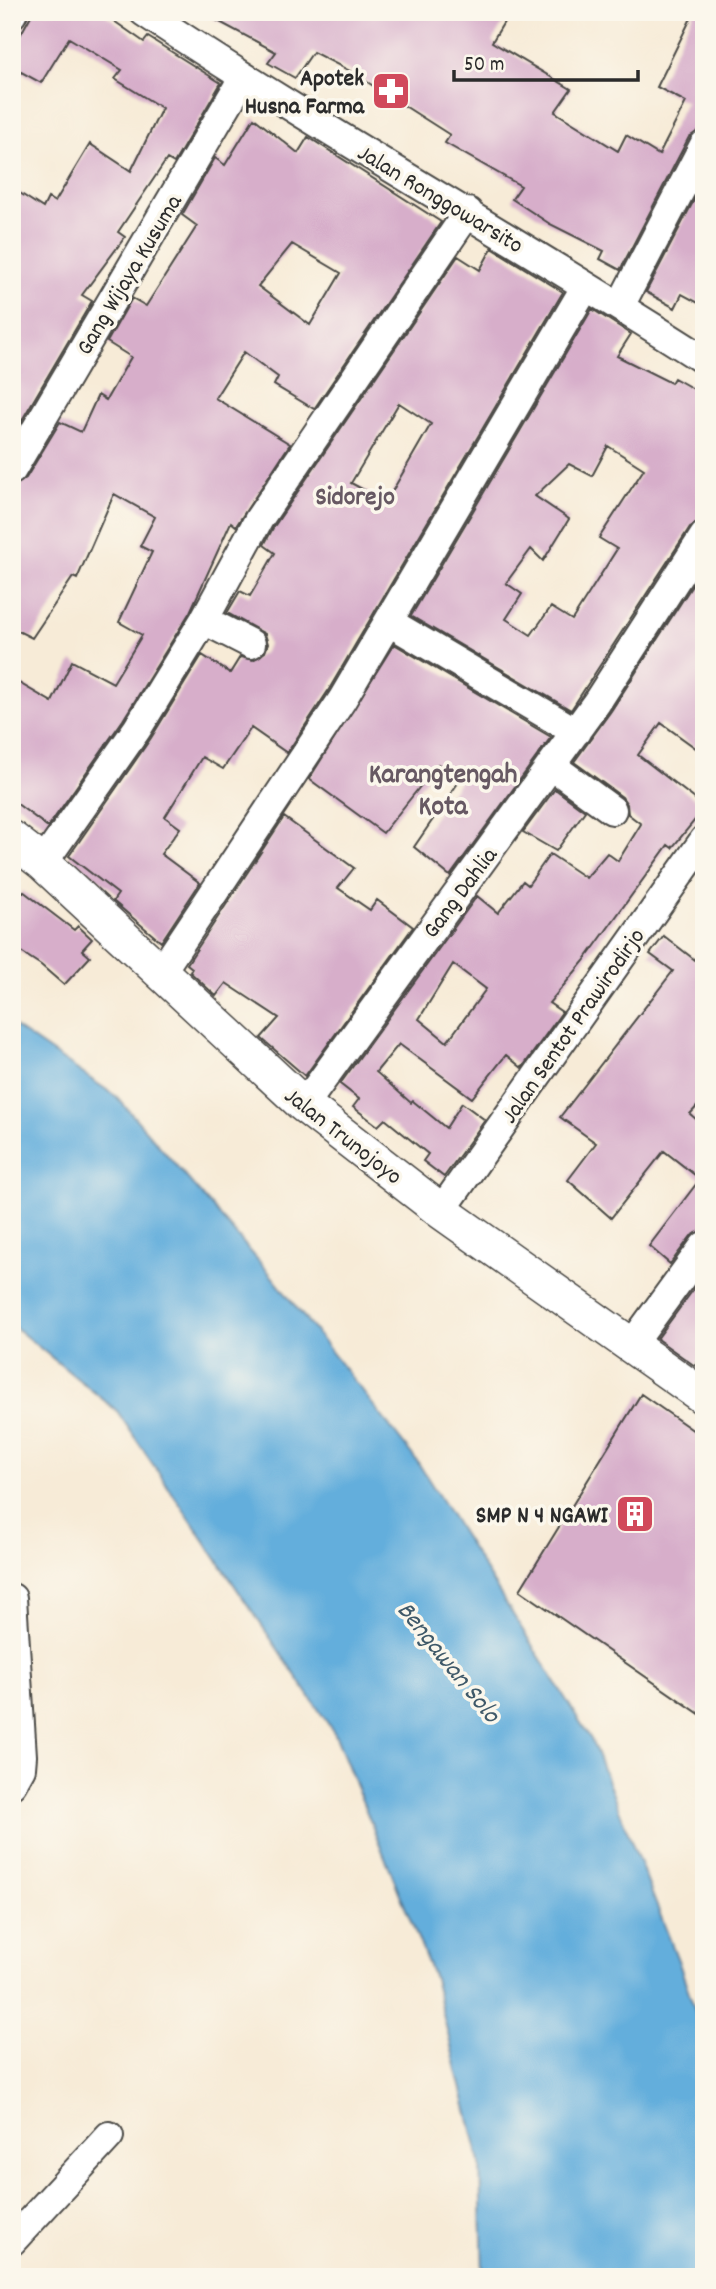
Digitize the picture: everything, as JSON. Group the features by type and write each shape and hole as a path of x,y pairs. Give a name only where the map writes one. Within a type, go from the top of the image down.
{"main road":[{"name":"Jalan Trunojoyo","path":"12,839 43,863 304,1105 441,1210 704,1397"}],"street":[{"name":"Jalan Ronggowarsito","path":"144,12 243,78 468,212 704,360"},
{"name":"Gang Wijaya Kusuma","path":"12,470 243,78"},
{"path":"620,306 704,145"},
{"path":"43,863 137,729 204,620 259,519 468,212"},
{"path":"161,972 270,812 389,621 586,286"},
{"name":"Gang Dahlia","path":"304,1105 576,732 704,536"},
{"path":"204,620 251,644"},
{"path":"389,621 576,732"},
{"path":"552,766 612,810"},
{"name":"Jalan Sentot Prawirodirjo","path":"441,1210 704,840"},
{"path":"631,1346 704,1246"},
{"path":"12,1598 22,1756 20,1768 12,1784"},
{"path":"12,2241 109,2136"}],"water":[{"name":"Bengawan Solo","path":"12,1025 117,1097 270,1274 417,1461 592,1741 678,1960 704,2037 704,2277 483,2277 480,2162 434,1978 335,1734 117,1411 12,1325"}],"building":[{"path":"33,12 101,12 144,42 148,37 221,83 174,163 167,159 118,232 125,237 82,295 92,301 12,437 12,321 20,307 12,302 12,188 43,208 48,198 55,202 90,144 131,171 162,108 115,79 122,70 69,38 41,83 12,67 12,50"},
{"path":"201,12 510,12 492,42 571,89 555,112 618,151 626,135 659,155 686,102 657,87 694,12 704,12 704,128 689,137 620,270 600,259 604,251 550,224 512,199 521,186 445,143 450,135 350,71 313,52 295,78 268,63 276,52"},
{"path":"254,118 298,153 308,137 441,222 314,409 274,385 278,377 244,352 215,398 290,444 236,526 231,522 190,612 123,720 48,827 12,800 12,679 52,702 72,661 113,683 142,635 119,622 152,552 140,546 155,517 114,494 77,579 73,577 32,638 12,628 12,487 26,478 60,422 81,432 98,395 106,400 131,357 107,342 132,298 146,306 197,226 182,215 215,158 225,165","holes":["292,244 341,273 310,325 258,286"]},
{"path":"704,181 704,306 682,294 675,308 646,292"},
{"path":"492,248 563,292 328,691 287,753 251,728 223,769 202,757 165,817 180,828 161,854 200,883 161,942 113,901 118,894 69,856 151,738 202,655 230,673 240,657 253,660 265,652 268,644 265,634 227,613 240,591 250,596 275,553 264,545 273,528 458,256 480,270","holes":["399,403 431,424 386,502 351,483"]},
{"path":"592,309 631,334 617,356 671,383 674,378 704,395 704,520 690,527 571,710 411,616","holes":["608,446 644,469 599,538 617,549 572,620 551,607 531,635 506,619 522,594 506,583 531,549 543,561 569,519 535,496 569,464 592,476"]},
{"path":"704,567 704,754 661,723 638,755 704,806 704,809 672,848 668,845 584,961 549,1003 562,1012 522,1068 506,1055 472,1098 399,1044 376,1072 411,1103 413,1101 446,1128 462,1103 485,1120 444,1177 423,1161 428,1154 385,1119 378,1126 353,1107 359,1099 340,1084 477,896 498,913 523,881 528,885 550,854 586,878 607,853 618,861 641,824 628,814 627,804 622,797 574,762 611,711","holes":["453,964 486,989 447,1042 419,1019"]},
{"path":"394,644 551,737 450,876 414,847 460,780 438,764 383,833 309,779"},
{"path":"555,789 585,811 556,851 523,832"},
{"path":"284,817 354,868 338,888 370,910 377,900 413,927 305,1076 261,1038 279,1018 226,983 216,996 190,972 192,968 187,964"},
{"path":"23,891 74,930 78,926 92,939 82,950 90,957 64,985 41,965 12,946 12,906"},
{"path":"664,936 704,967 704,1099 690,1114 704,1126 704,1230 691,1236 670,1264 649,1246 700,1179 664,1151 611,1218 568,1180 596,1143 560,1117 673,971 650,954"},
{"path":"704,1275 704,1355 695,1366 657,1339"},
{"name":"SMP N 4 NGAWI","path":"641,1394 704,1438 704,1717 520,1590"}],"place":[{"name":"Apotek Husna Farma","path":"391,91"},
{"name":"SMP N 4 NGAWI","path":"635,1514"}],"district":[{"name":"Sidorejo","path":"355,495"},
{"name":"Karangtengah Kota","path":"443,788"}]}
